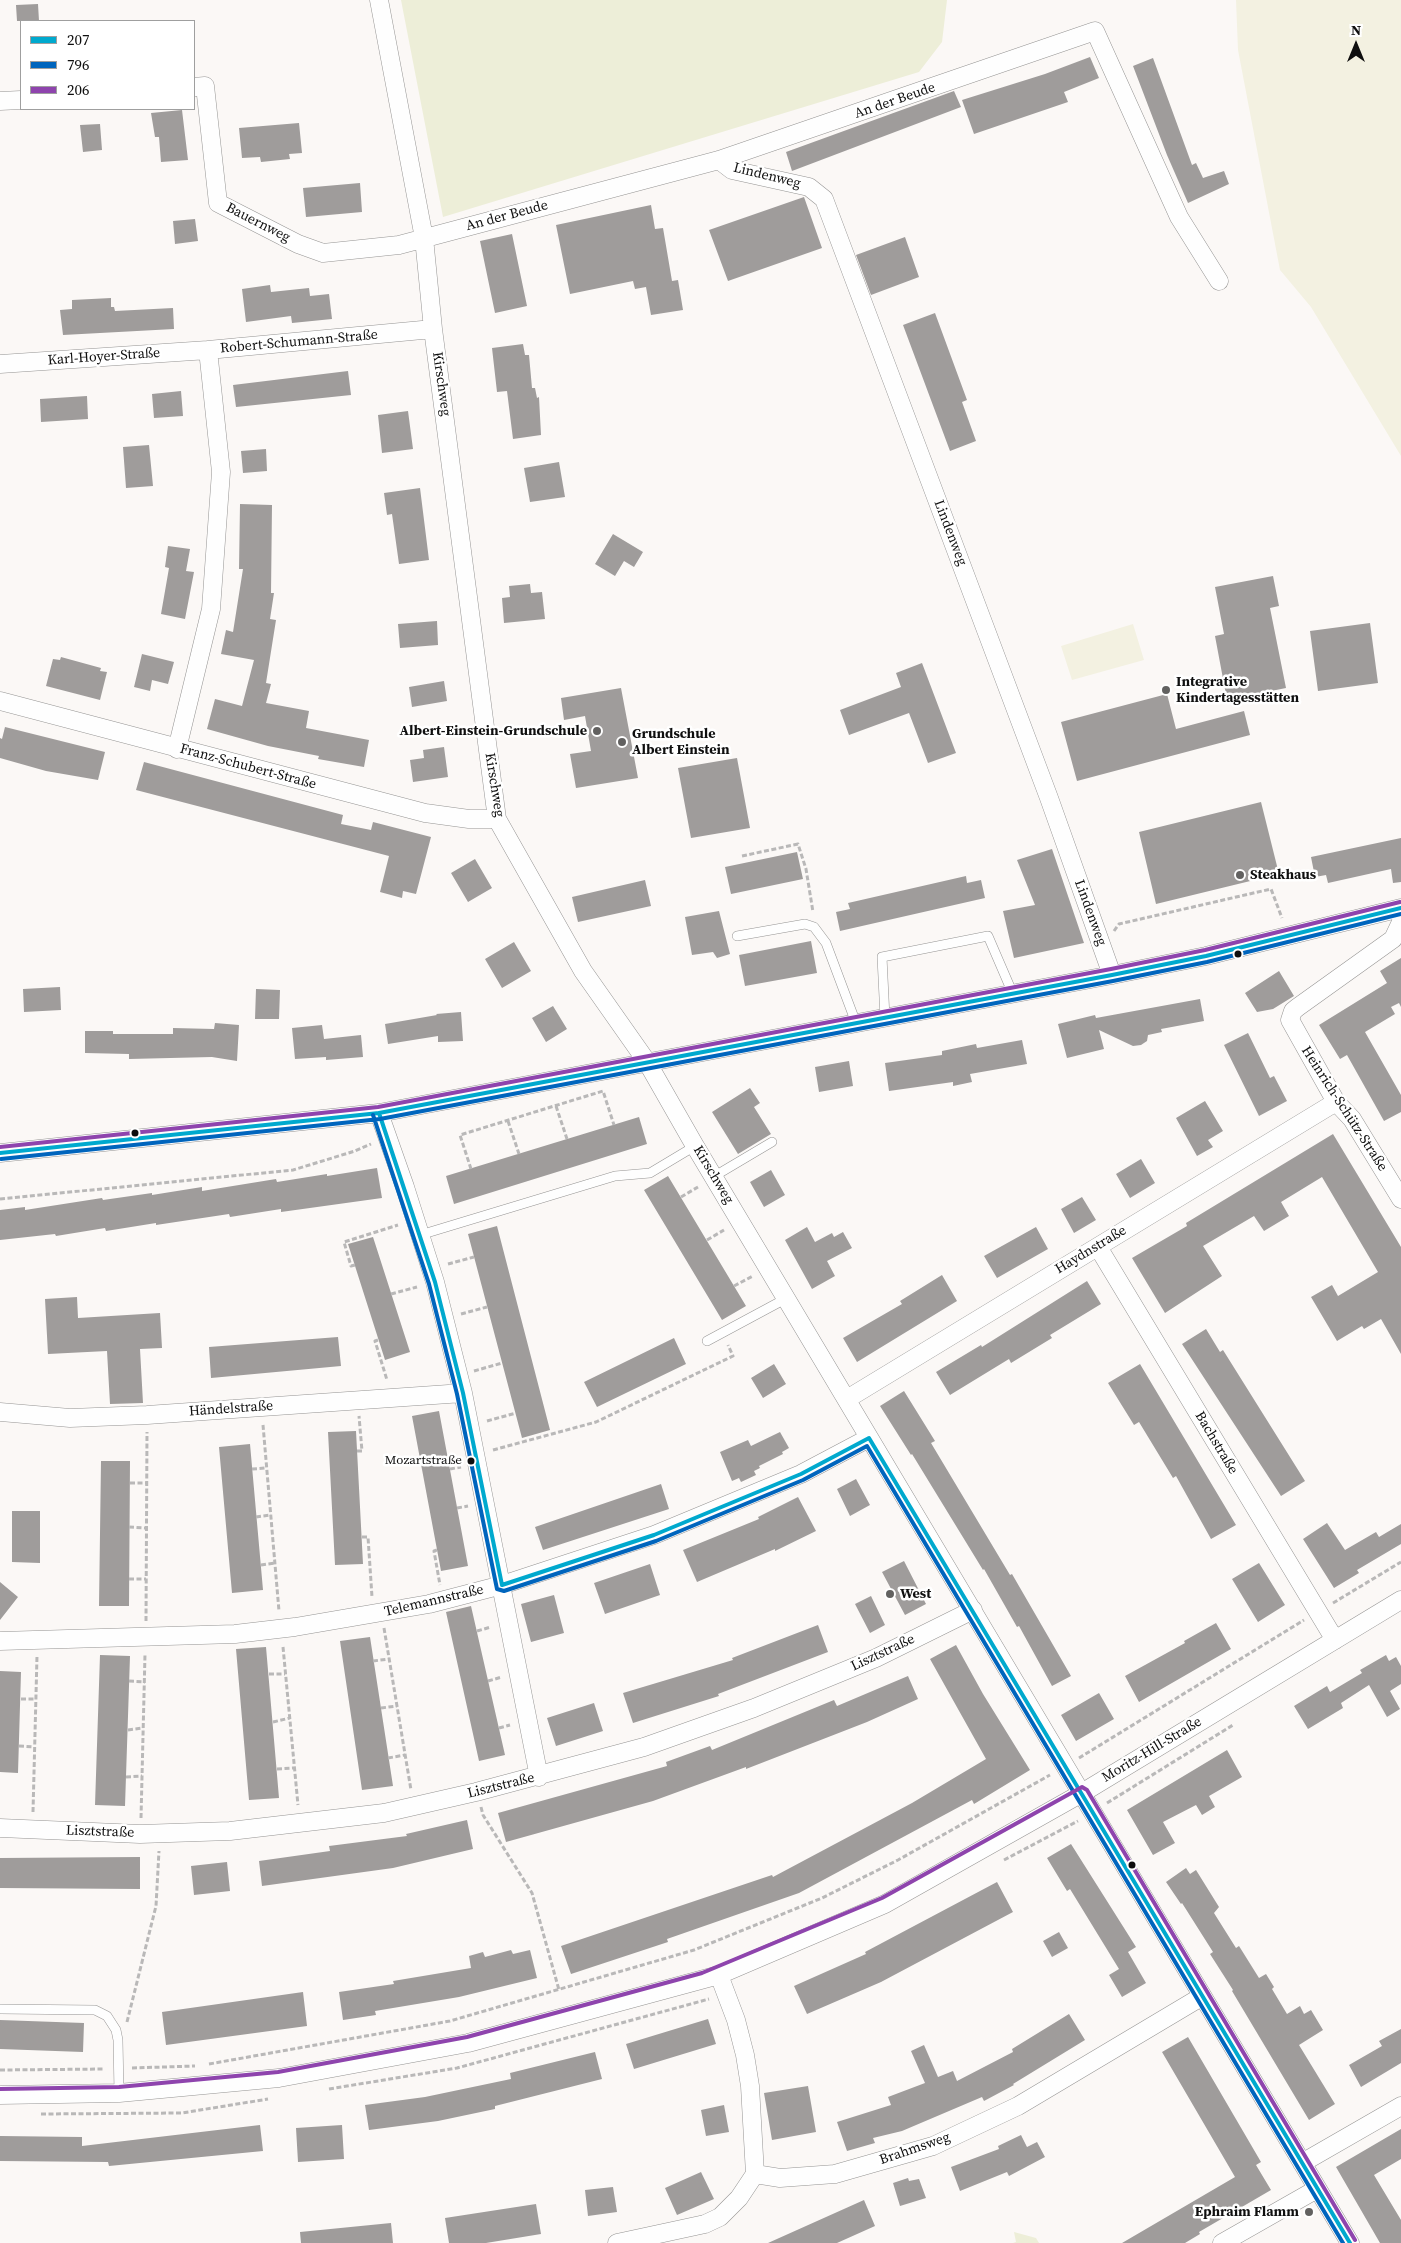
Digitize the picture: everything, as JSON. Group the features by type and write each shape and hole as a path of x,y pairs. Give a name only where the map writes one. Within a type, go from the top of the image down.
{"street":[{"name":"Kirschweg","path":"379,0 424,238 433,329 498,819 583,971 647,1062 713,1177 1350,2243"},
{"name":"An der Beude","path":"424,238 719,160 1095,31 1179,217 1219,280"},
{"name":"Bauernweg","path":"195,87 205,86 218,203 298,244 323,253 398,245 424,238"},
{"path":"0,101 20,100"},
{"name":"Lindenweg","path":"719,160 732,170 809,187 824,199 1049,798 1112,976"},
{"name":"Robert-Schumann-Straße","path":"177,749 211,609 221,472 208,350 433,329"},
{"name":"Karl-Hoyer-Straße","path":"0,364 208,350"},
{"name":"Franz-Schubert-Straße","path":"0,701 425,813 469,819 498,819"},
{"path":"0,1153 379,1113 1112,976 1206,956 1401,908"},
{"name":"Heinrich-Schütz-Straße","path":"1401,922 1393,939 1298,1007 1290,1016 1290,1024 1336,1102 1352,1119 1401,1199"},
{"name":"Haydnstraße","path":"847,1399 1336,1102"},
{"path":"379,1113 418,1228 437,1274 502,1584 539,1776"},
{"name":"Bachstraße","path":"1098,1247 1335,1640"},
{"name":"Händelstraße","path":"0,1412 70,1418 147,1415 463,1393"},
{"name":"Telemannstraße","path":"0,1641 235,1634 378,1614 442,1600 502,1584 654,1535 801,1474 869,1438"},
{"name":"Moritz-Hill-Straße","path":"0,2095 119,2093 279,2078 468,2043 719,1974 885,1904 1082,1793 1401,1600"},
{"name":"Lisztstraße","path":"0,1828 160,1833 230,1832 384,1813 476,1792 644,1747 754,1708 876,1658 973,1610"},
{"path":"617,2243 704,2224 720,2217 740,2198 755,2174 750,2086 736,2020 719,1974"},
{"name":"Brahmsweg","path":"755,2174 780,2178 835,2174 932,2146 1018,2106 1201,1996"},
{"path":"1302,2163 1401,2106"},
{"path":"1222,2243 1317,2188"}],"lane":[{"path":"737,936 805,924 814,927 826,943 856,1023"},
{"path":"884,1018 882,957 988,936 1013,994"},
{"path":"713,1177 772,1142"},
{"path":"418,1228 616,1176 650,1173 695,1146"},
{"path":"707,1340 787,1298"},
{"path":"0,2009 95,2010 107,2016 116,2030 118,2040 119,2093"}],"path":[{"path":"742,856 798,844 806,870 814,927"},
{"path":"1103,947 1119,924 1271,889 1281,916"},
{"path":"471,1169 460,1136 603,1091 614,1125"},
{"path":"556,1106 567,1139"},
{"path":"508,1121 518,1154"},
{"path":"0,1199 293,1170 355,1151 387,1136"},
{"path":"355,1265 351,1266 344,1242 418,1228"},
{"path":"391,1294 474,1257"},
{"path":"454,1316 488,1307"},
{"path":"475,1455 596,1422 734,1356 721,1333"},
{"path":"378,1340 375,1341 386,1378 387,1398"},
{"path":"469,1372 502,1363"},
{"path":"357,1451 362,1451 358,1400"},
{"path":"480,1423 516,1413"},
{"path":"252,1469 266,1468"},
{"path":"130,1483 146,1483"},
{"path":"256,1516 270,1515"},
{"path":"130,1527 146,1528"},
{"path":"362,1537 368,1537 372,1590 389,1659 413,1806"},
{"path":"437,1550 434,1551 442,1600"},
{"path":"0,2070 119,2069 204,2065 234,2060 450,2021 694,1950 822,1898 907,1856 1066,1766 1401,1562"},
{"path":"261,1565 275,1564"},
{"path":"129,1579 146,1580"},
{"path":"477,1631 493,1627"},
{"path":"33,1830 37,1640"},
{"path":"373,1661 389,1659"},
{"path":"268,1674 285,1674"},
{"path":"488,1681 504,1677"},
{"path":"130,1681 144,1682"},
{"path":"20,1699 36,1699"},
{"path":"381,1708 396,1706"},
{"path":"272,1722 290,1718"},
{"path":"1000,1862 1094,1812 1237,1723"},
{"path":"499,1728 514,1724"},
{"path":"128,1730 143,1728"},
{"path":"19,1746 34,1747"},
{"path":"388,1758 405,1755"},
{"path":"276,1769 294,1768"},
{"path":"126,1777 142,1776"},
{"path":"476,1792 483,1815 532,1893 559,1990"},
{"path":"118,2040 126,2024 156,1906 160,1833"},
{"path":"320,2091 457,2068 727,1994"},
{"path":"40,2114 182,2113 270,2099"}],"green space":[{"path":"401,0 947,0 942,42 919,72 443,217"},
{"path":"1014,2232 1036,2238 1039,2243 1013,2243 1016,2242"}],"shaded area":[{"path":"1236,0 1401,0 1401,456 1311,307 1280,270 1238,50"},
{"path":"1133,624 1144,660 1072,680 1061,646"}],"building":[{"path":"38,4 39,20 17,21 16,5"},
{"path":"1090,57 1099,78 1064,92 1068,102 974,134 962,100 1045,74"},
{"path":"1153,58 1192,165 1196,163 1203,178 1224,171 1229,184 1188,203 1167,155 1133,66"},
{"path":"954,91 961,107 792,171 786,152"},
{"path":"182,110 188,160 161,162 159,137 155,137 151,113"},
{"path":"299,123 302,153 289,154 290,159 261,162 260,157 242,158 239,128"},
{"path":"100,124 102,150 83,152 80,125"},
{"path":"360,183 362,212 306,217 303,188"},
{"path":"804,197 822,248 728,281 709,230"},
{"path":"651,205 655,229 663,228 672,281 678,280 683,310 651,315 646,287 635,289 633,281 570,294 556,225"},
{"path":"195,219 198,241 175,244 173,221"},
{"path":"512,234 527,306 495,313 480,241"},
{"path":"905,237 919,277 871,295 856,255"},
{"path":"270,285 271,292 309,288 310,296 329,294 332,319 292,323 291,316 246,322 242,289"},
{"path":"111,298 111,307 114,307 115,311 173,308 174,329 63,335 60,310 72,309 72,300"},
{"path":"935,313 967,400 962,402 976,441 950,451 903,325"},
{"path":"523,344 525,355 529,355 532,388 535,388 537,398 539,397 541,435 513,439 507,391 497,392 492,348"},
{"path":"348,371 351,395 236,407 233,385"},
{"path":"181,391 183,416 154,418 152,394"},
{"path":"87,396 88,419 41,422 40,399"},
{"path":"408,411 413,449 382,453 378,415"},
{"path":"149,445 153,486 126,488 123,447"},
{"path":"266,449 267,471 243,473 241,451"},
{"path":"559,462 565,497 530,502 524,468"},
{"path":"420,488 429,560 399,564 392,514 387,515 384,493"},
{"path":"240,504 272,505 271,593 274,593 270,619 276,620 266,683 271,684 266,703 309,711 306,728 369,740 364,767 318,759 319,756 268,746 207,729 215,699 242,706 254,660 221,654 226,630 233,632 243,569 239,569"},
{"path":"613,534 643,552 634,567 624,561 615,576 595,564"},
{"path":"168,546 190,549 186,571 194,572 185,619 161,614 169,568 165,567"},
{"path":"1273,576 1279,606 1270,608 1286,688 1227,700 1215,636 1224,634 1215,587"},
{"path":"530,584 531,593 542,592 545,619 504,623 502,598 510,597 509,586"},
{"path":"437,621 438,645 400,648 398,624"},
{"path":"1370,623 1378,683 1318,691 1310,631"},
{"path":"142,654 174,662 168,684 152,680 150,691 134,687"},
{"path":"61,657 101,668 100,671 107,672 100,700 46,686 53,659 60,660"},
{"path":"922,663 956,753 928,763 909,713 849,735 840,710 901,687 896,673"},
{"path":"444,681 447,701 412,707 409,687"},
{"name":"Albert-Einstein-Grundschule","path":"621,688 638,778 576,788 570,754 591,751 585,716 564,720 561,698"},
{"path":"1167,694 1176,729 1244,711 1250,735 1077,781 1061,722"},
{"path":"5,727 105,752 98,780 46,771 0,758 0,738 2,739"},
{"path":"444,747 448,777 413,782 410,760 424,758 423,750"},
{"path":"737,758 750,828 691,838 678,768"},
{"path":"144,762 343,815 341,824 371,830 373,822 431,837 416,894 403,891 402,898 380,892 389,856 136,790"},
{"path":"1261,802 1279,874 1156,904 1139,832"},
{"path":"1401,838 1401,882 1393,883 1391,869 1328,883 1326,875 1315,877 1311,857"},
{"path":"1052,849 1084,943 1014,958 1003,911 1035,905 1017,860"},
{"path":"797,852 803,879 731,894 725,867"},
{"path":"475,859 492,888 468,902 451,873"},
{"path":"966,876 967,883 981,880 985,898 840,931 836,912 850,909 848,903"},
{"path":"645,880 651,906 578,922 572,897"},
{"path":"719,911 730,954 717,958 713,952 692,955 685,917"},
{"path":"811,941 817,973 745,986 739,955"},
{"path":"514,942 531,971 502,988 485,959"},
{"path":"1401,958 1401,1007 1399,1003 1391,1007 1395,1014 1365,1032 1401,1095 1401,1112 1384,1121 1347,1055 1340,1059 1319,1025 1387,983 1380,971"},
{"path":"1279,971 1294,996 1273,1009 1257,1012 1245,993"},
{"path":"60,987 61,1010 24,1012 23,989"},
{"path":"256,989 280,990 279,1019 255,1019"},
{"path":"1200,999 1204,1021 1161,1029 1162,1032 1148,1035 1147,1041 1141,1045 1133,1046 1099,1030 1104,1049 1067,1058 1058,1024 1095,1015 1096,1018"},
{"path":"553,1006 567,1029 546,1042 532,1018"},
{"path":"461,1012 463,1041 438,1042 438,1036 388,1044 385,1024 436,1014"},
{"path":"215,1023 239,1025 237,1061 212,1057 129,1059 129,1054 85,1053 85,1031 113,1031 113,1034 173,1034 173,1028 214,1029"},
{"path":"322,1025 324,1039 361,1035 363,1057 326,1060 326,1057 295,1059 292,1028"},
{"path":"1248,1033 1270,1078 1274,1076 1287,1101 1259,1116 1224,1045"},
{"path":"1022,1040 1027,1064 970,1074 972,1082 953,1086 953,1082 889,1091 885,1063 942,1055 942,1051 976,1044 977,1048"},
{"path":"849,1061 853,1086 819,1092 815,1067"},
{"path":"750,1088 760,1103 754,1107 771,1134 738,1154 712,1112"},
{"path":"1205,1101 1223,1131 1208,1140 1213,1147 1197,1156 1176,1118"},
{"path":"639,1117 647,1144 454,1204 446,1176"},
{"path":"1333,1134 1401,1247 1401,1354 1381,1319 1364,1329 1362,1326 1337,1341 1311,1297 1332,1285 1338,1296 1378,1272 1322,1177 1281,1202 1289,1216 1264,1231 1254,1216 1203,1246 1222,1276 1165,1313 1132,1258 1187,1226 1186,1223"},
{"path":"1141,1159 1155,1183 1130,1198 1116,1174"},
{"path":"377,1168 382,1198 281,1212 281,1209 230,1217 229,1214 106,1231 105,1228 56,1236 55,1234 0,1240 0,1210 25,1207 25,1210 102,1198 103,1200 152,1193 152,1195 202,1187 202,1191 276,1179 277,1182"},
{"path":"771,1170 785,1195 764,1207 750,1182"},
{"path":"668,1176 746,1306 722,1320 644,1190"},
{"path":"1082,1197 1096,1220 1074,1233 1061,1209"},
{"path":"497,1226 550,1430 522,1438 468,1234"},
{"path":"807,1227 815,1242 832,1233 834,1237 843,1232 852,1248 827,1261 835,1276 812,1289 785,1240"},
{"path":"1036,1227 1048,1249 997,1278 984,1256"},
{"path":"373,1237 410,1352 385,1360 348,1244"},
{"path":"942,1275 957,1301 857,1362 843,1338 902,1304 900,1301"},
{"path":"1087,1281 1101,1304 1050,1335 1052,1338 1011,1363 1009,1359 950,1395 936,1372 981,1345 982,1347"},
{"path":"77,1297 78,1318 160,1313 162,1348 140,1349 143,1403 110,1404 107,1351 48,1354 45,1299"},
{"path":"1206,1329 1220,1352 1223,1350 1305,1481 1281,1496 1182,1344"},
{"path":"338,1337 341,1366 211,1378 209,1347"},
{"path":"674,1338 686,1364 597,1407 584,1382"},
{"path":"774,1364 786,1384 763,1398 751,1378"},
{"path":"1140,1364 1236,1525 1211,1539 1176,1476 1173,1478 1139,1422 1134,1425 1108,1383"},
{"path":"904,1391 935,1441 931,1443 1010,1575 1012,1574 1071,1676 1052,1686 1019,1626 1017,1627 984,1569 880,1406"},
{"path":"439,1411 468,1566 441,1571 412,1416"},
{"path":"356,1431 363,1564 335,1565 328,1432"},
{"path":"780,1432 789,1448 782,1452 783,1454 759,1466 760,1468 754,1471 756,1475 741,1482 739,1478 732,1481 720,1452 748,1440 751,1446"},
{"path":"250,1444 263,1590 232,1593 219,1447"},
{"path":"101,1461 130,1461 129,1606 99,1606"},
{"path":"856,1479 870,1505 850,1516 837,1489"},
{"path":"661,1484 669,1509 543,1550 535,1527"},
{"path":"798,1497 816,1531 775,1551 775,1549 697,1582 683,1550 759,1519 758,1517"},
{"path":"12,1511 40,1511 40,1563 12,1562"},
{"path":"1327,1523 1345,1550 1376,1532 1379,1537 1401,1524 1401,1544 1357,1570 1359,1573 1334,1588 1303,1539"},
{"path":"904,1561 926,1604 905,1615 882,1572"},
{"path":"1259,1563 1285,1605 1258,1622 1232,1579"},
{"path":"650,1564 660,1595 605,1614 594,1583"},
{"path":"0,1582 18,1597 0,1620"},
{"path":"554,1595 564,1633 531,1642 521,1604"},
{"path":"871,1596 885,1625 870,1633 855,1604"},
{"path":"471,1606 505,1755 479,1761 446,1612"},
{"path":"1216,1623 1231,1649 1139,1702 1125,1676 1185,1643 1184,1641"},
{"path":"818,1625 828,1652 718,1694 719,1696 633,1723 623,1693 733,1660 732,1658"},
{"path":"370,1637 393,1786 362,1790 340,1641"},
{"path":"956,1645 983,1694 1030,1770 974,1804 972,1800 799,1893 667,1939 668,1942 571,1974 561,1946 772,1875 773,1877 912,1803 986,1759 930,1659"},
{"path":"266,1647 279,1798 249,1800 236,1649"},
{"path":"100,1655 130,1656 125,1806 95,1805"},
{"path":"1386,1655 1389,1661 1396,1657 1401,1666 1401,1684 1390,1691 1400,1709 1387,1717 1369,1685 1341,1703 1343,1708 1308,1729 1294,1706 1327,1686 1330,1692 1362,1673 1360,1670"},
{"path":"0,1671 21,1672 18,1773 0,1772"},
{"path":"908,1676 918,1699 867,1722 746,1769 746,1767 653,1801 506,1842 498,1813 667,1766 666,1762 710,1746 712,1750 834,1700 837,1706"},
{"path":"1099,1693 1114,1719 1076,1741 1061,1715"},
{"path":"594,1703 603,1731 556,1746 547,1718"},
{"path":"1227,1750 1242,1777 1209,1796 1215,1807 1202,1815 1196,1805 1163,1822 1175,1843 1153,1855 1127,1810"},
{"path":"467,1820 473,1849 393,1868 262,1886 259,1861 330,1851 329,1846 407,1836 406,1834"},
{"path":"1071,1844 1136,1947 1128,1952 1146,1983 1122,1997 1109,1975 1119,1969 1070,1889 1067,1891 1047,1858"},
{"path":"140,1857 140,1889 0,1888 0,1858"},
{"path":"227,1862 230,1891 194,1895 191,1866"},
{"path":"1186,1868 1190,1874 1196,1870 1219,1907 1214,1913 1236,1948 1239,1946 1259,1978 1266,1974 1274,1987 1272,1989 1287,2014 1300,2006 1304,2014 1311,2010 1323,2030 1299,2045 1335,2104 1309,2120 1210,1954 1213,1952 1182,1903 1166,1882"},
{"path":"997,1882 1013,1912 881,1982 807,2014 794,1986 866,1954 865,1952"},
{"path":"1059,1932 1068,1948 1052,1957 1043,1941"},
{"path":"511,1950 513,1954 530,1950 537,1978 459,1997 375,2011 376,2015 343,2020 339,1992 394,1984 393,1981 471,1968 469,1956 483,1952 485,1957"},
{"path":"303,1992 307,2026 166,2045 162,2012"},
{"path":"1069,2014 1085,2040 1014,2085 984,2101 982,2097 902,2131 873,2138 875,2143 847,2151 837,2122 891,2105 888,2097 925,2083 911,2051 924,2045 938,2077 953,2071 957,2081 1013,2052 1012,2049"},
{"path":"708,2019 716,2044 634,2069 626,2044"},
{"path":"0,2020 84,2023 83,2052 0,2049"},
{"path":"1401,2029 1401,2063 1361,2087 1349,2065 1382,2046 1379,2041"},
{"path":"1188,2037 1261,2162 1256,2165 1271,2190 1199,2232 1200,2234 1185,2243 1122,2243 1235,2177 1162,2052"},
{"path":"595,2052 602,2079 495,2106 495,2109 438,2121 369,2130 365,2105 425,2097 511,2079 510,2073"},
{"path":"808,2086 816,2132 772,2140 764,2093"},
{"path":"724,2105 729,2132 706,2136 701,2110"},
{"path":"260,2125 263,2151 109,2166 108,2162 0,2161 0,2136 82,2137 82,2146"},
{"path":"342,2125 344,2159 298,2162 296,2128"},
{"path":"1401,2129 1401,2159 1374,2175 1401,2220 1401,2243 1380,2243 1336,2167"},
{"path":"1021,2135 1027,2147 1037,2142 1045,2157 1009,2176 1007,2172 960,2191 951,2167 999,2149 998,2146"},
{"path":"701,2172 714,2199 677,2215 665,2188"},
{"path":"908,2178 909,2181 919,2179 926,2198 900,2206 893,2183"},
{"path":"613,2187 617,2212 588,2216 585,2190"},
{"path":"864,2200 875,2226 837,2243 768,2243"},
{"path":"536,2204 541,2234 486,2243 449,2243 445,2218"},
{"path":"391,2223 393,2243 301,2243 300,2232"}],"transit line":[{"name":"206","path":"0,1147 378,1107 1111,969 1205,950 1400,902"},
{"name":"207","path":"0,1153 379,1113 1112,975 1206,956 1401,908"},
{"name":"796","path":"1,1159 380,1119 1113,981 1207,962 1401,914"},
{"name":"207","path":"379,1113 435,1282 463,1393 502,1585 654,1535 801,1474 869,1438 1350,2243"},
{"name":"796","path":"373,1115 429,1284 457,1394 497,1589 504,1591 656,1541 803,1480 867,1446 1343,2243"},
{"name":"206","path":"0,2089 119,2087 278,2072 467,2037 702,1973 882,1898 1082,1787 1087,1790 1355,2240"}],"place":[{"name":"Integrative Kindertagesstätten","path":"1166,690"},
{"name":"Albert-Einstein-Grundschule","path":"597,731"},
{"name":"Grundschule Albert Einstein","path":"622,742"},
{"name":"Steakhaus","path":"1240,875"},
{"name":"Mozartstraße","path":"471,1461"},
{"name":"West","path":"890,1594"},
{"name":"Ephraim Flamm","path":"1309,2212"}]}
